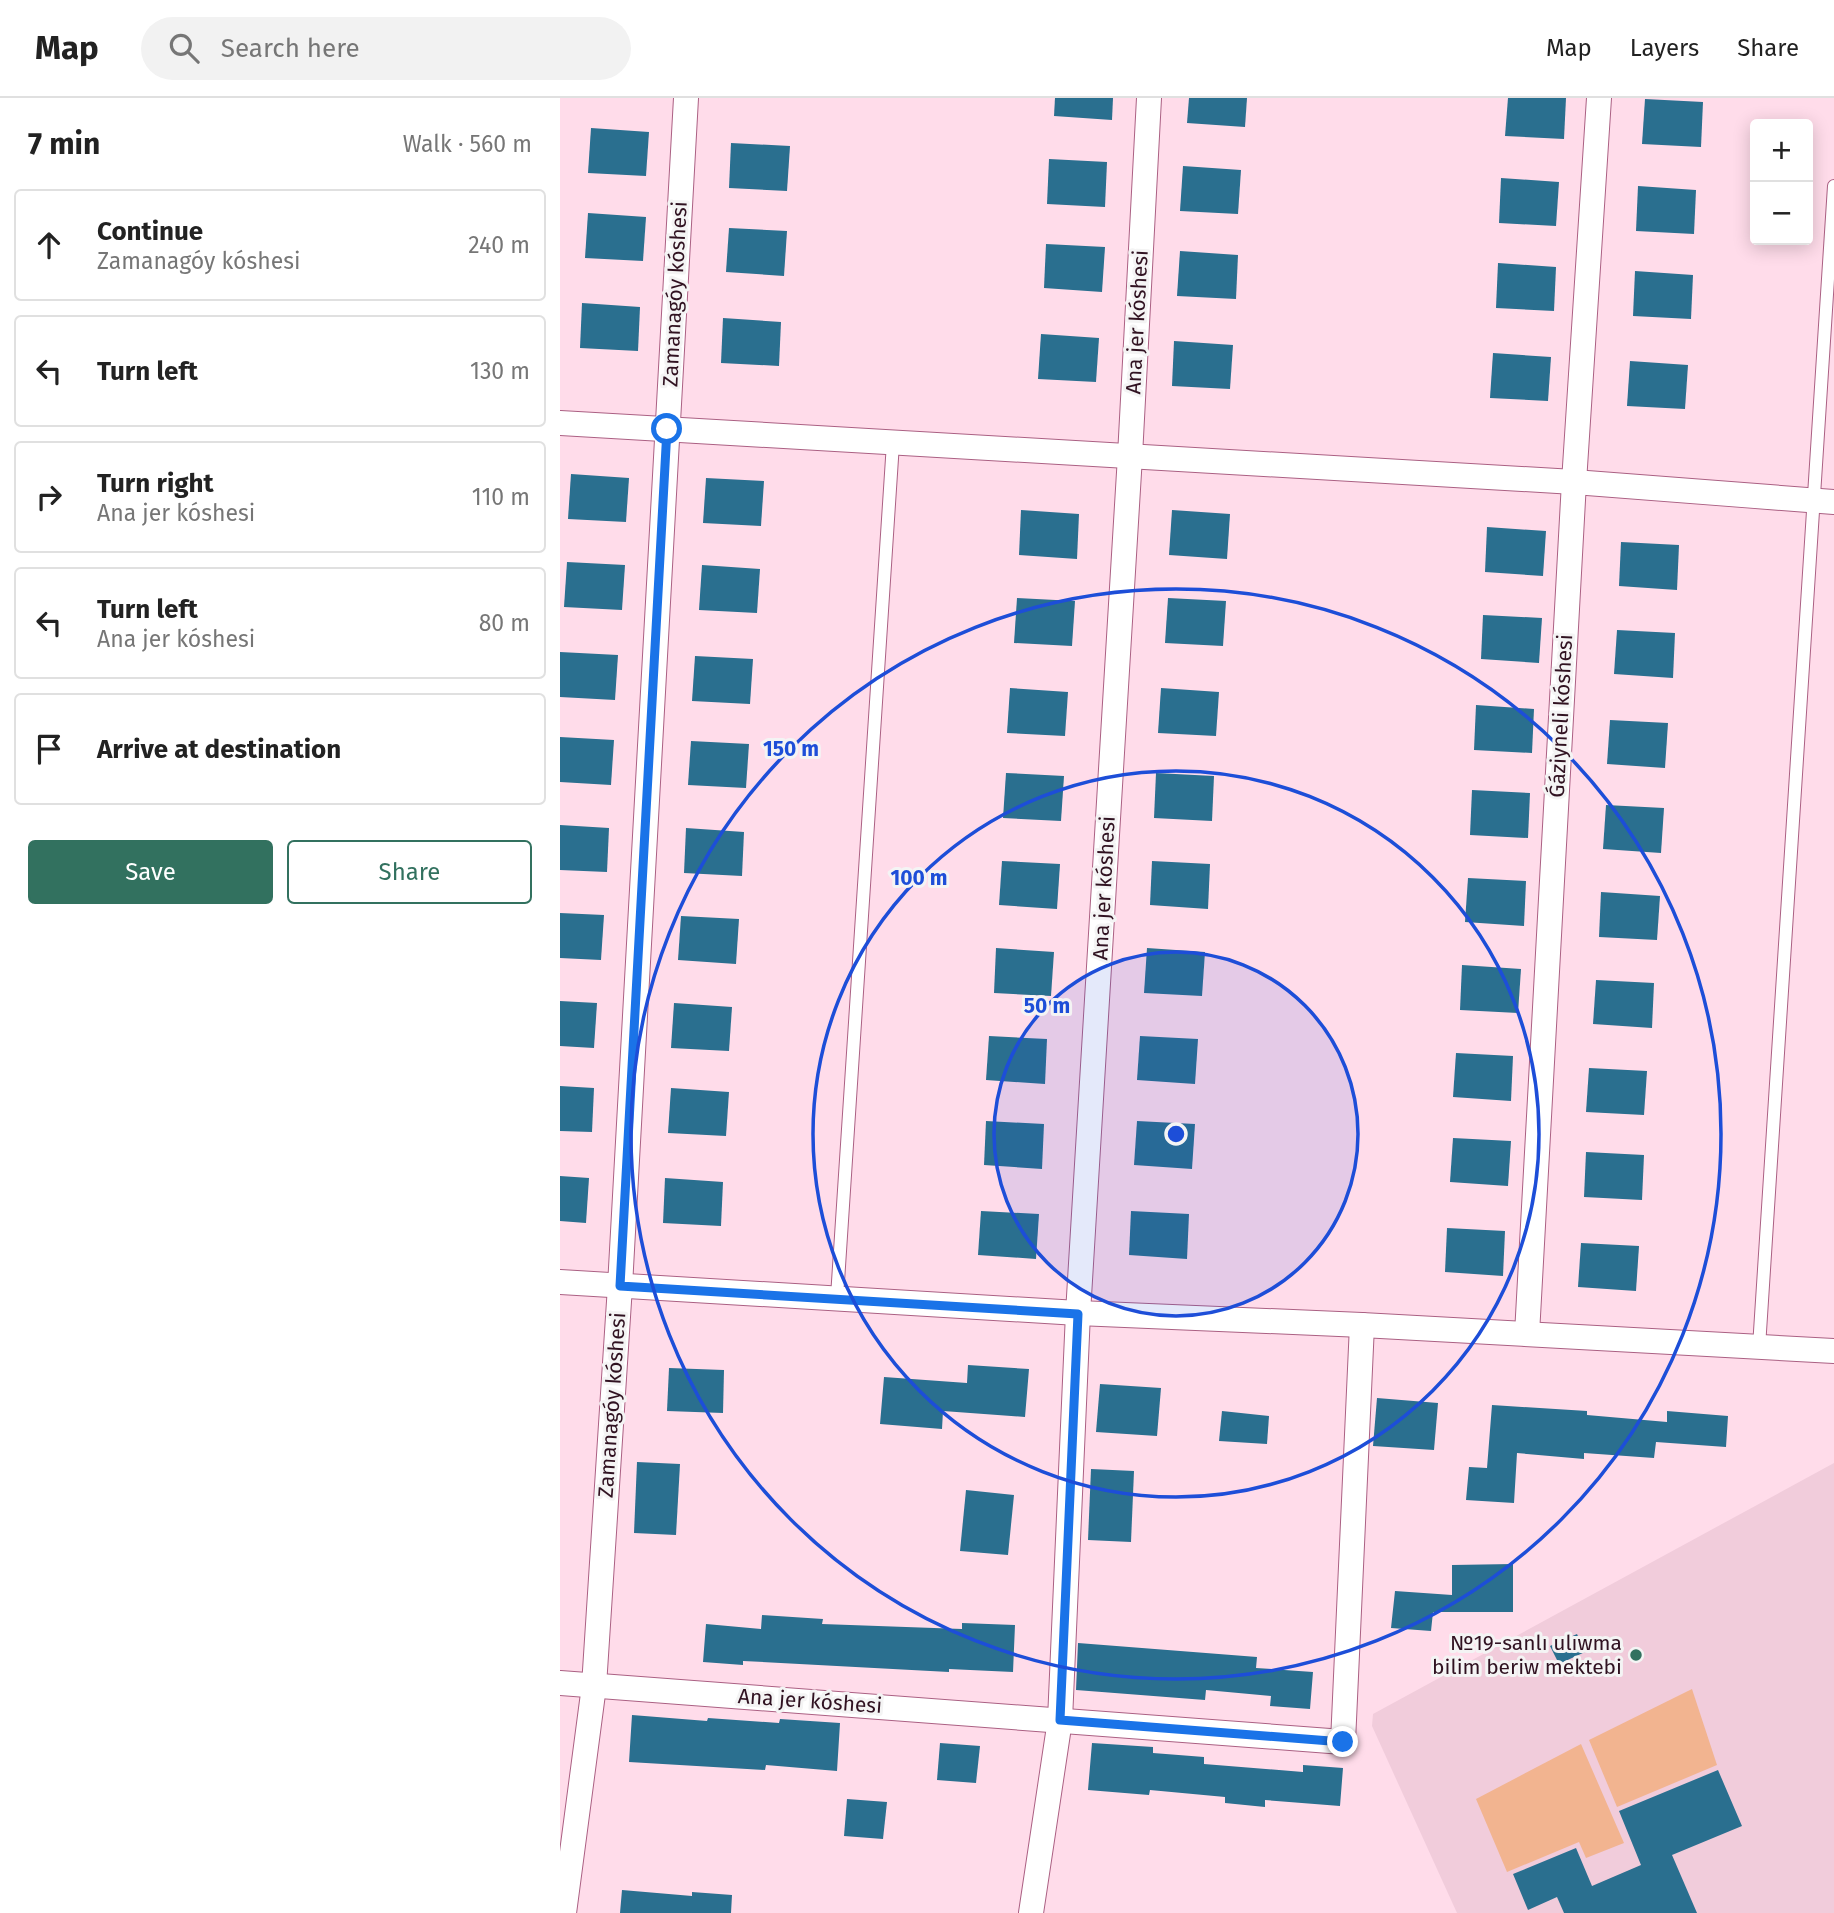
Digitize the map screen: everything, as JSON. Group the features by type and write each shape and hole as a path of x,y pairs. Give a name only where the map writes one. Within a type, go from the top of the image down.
{"street":[{"name":"Zamanagóy kóshesi","path":"564,1913 594,1686 620,1286 686,98"},
{"name":"Ana jer kóshesi","path":"1031,1913 1060,1720 1078,1314 1149,98"},
{"name":"Ǵáziyneli kóshesi","path":"1527,1334 1574,482 1599,98"},
{"path":"560,423 1574,482 1824,501"},
{"path":"560,1282 837,1297 1078,1314 1362,1325 1834,1350"},
{"name":"Ana jer kóshesi","path":"560,1683 1343,1742 1362,1325"}],"lane":[{"path":"1759,1347 1824,501 1834,186"},
{"path":"837,1297 893,443"}],"shaded area":[{"name":"№19-sanlı ulıwma bilim beriw mektebi","path":"1834,1463 1834,1913 1457,1913 1372,1726 1373,1714"},
{"path":"1692,1689 1717,1765 1617,1807 1589,1740"},
{"path":"1581,1744 1624,1843 1586,1858 1579,1842 1507,1872 1476,1799"}],"building":[{"path":"1055,98 1113,98 1112,120 1054,116"},
{"path":"1189,98 1247,98 1245,127 1187,123"},
{"path":"1508,98 1566,98 1564,139 1505,136"},
{"path":"1645,99 1703,102 1701,147 1642,144"},
{"path":"591,128 649,132 646,176 588,173"},
{"path":"731,143 790,146 787,191 729,188"},
{"path":"1049,159 1107,162 1105,207 1047,204"},
{"path":"1183,166 1241,170 1238,214 1180,211"},
{"path":"1501,178 1559,182 1556,226 1499,223"},
{"path":"1638,186 1696,190 1694,234 1636,231"},
{"path":"588,213 646,217 643,261 585,258"},
{"path":"729,228 787,231 784,276 726,272"},
{"path":"1046,244 1105,247 1102,292 1044,288"},
{"path":"1180,251 1238,255 1236,299 1177,296"},
{"path":"1498,263 1556,267 1554,311 1496,308"},
{"path":"1635,271 1693,275 1691,319 1633,316"},
{"path":"582,303 640,307 638,351 580,348"},
{"path":"723,318 781,322 779,366 721,363"},
{"path":"1041,334 1099,338 1096,382 1038,379"},
{"path":"1174,341 1233,345 1230,389 1172,386"},
{"path":"1493,353 1551,357 1548,401 1490,398"},
{"path":"1630,361 1688,365 1685,409 1627,406"},
{"path":"571,474 629,478 626,522 568,519"},
{"path":"706,478 764,481 761,526 703,523"},
{"path":"1021,510 1079,514 1077,559 1019,555"},
{"path":"1172,510 1230,514 1227,559 1169,555"},
{"path":"1487,527 1546,531 1543,576 1485,572"},
{"path":"1621,542 1679,545 1677,590 1619,586"},
{"path":"567,562 625,565 622,610 564,607"},
{"path":"702,565 760,569 757,613 699,610"},
{"path":"1017,598 1075,601 1072,646 1014,643"},
{"path":"1168,598 1226,601 1223,646 1165,643"},
{"path":"1483,615 1542,618 1539,663 1481,659"},
{"path":"1617,630 1675,633 1673,678 1614,674"},
{"path":"560,652 618,655 615,700 560,697"},
{"path":"695,656 753,659 750,704 692,701"},
{"path":"1010,688 1068,692 1065,736 1007,733"},
{"path":"1161,688 1219,692 1216,736 1158,733"},
{"path":"1476,705 1534,709 1532,753 1474,750"},
{"path":"1610,720 1668,723 1665,768 1607,764"},
{"path":"560,737 614,740 611,785 560,782"},
{"path":"691,741 749,744 746,788 688,785"},
{"path":"1006,773 1064,776 1061,821 1003,818"},
{"path":"1156,773 1214,776 1212,821 1154,818"},
{"path":"1472,790 1530,793 1528,838 1470,835"},
{"path":"1606,805 1664,808 1661,853 1603,849"},
{"path":"560,825 609,828 607,872 560,870"},
{"path":"686,828 744,832 742,876 684,873"},
{"path":"1002,861 1060,864 1057,909 999,905"},
{"path":"1152,861 1210,864 1208,909 1150,905"},
{"path":"1468,878 1526,881 1524,926 1465,922"},
{"path":"1601,892 1660,896 1657,940 1599,937"},
{"path":"560,913 604,915 601,960 560,958"},
{"path":"681,916 739,919 736,964 678,960"},
{"path":"996,948 1054,952 1051,996 994,993"},
{"path":"1147,948 1205,952 1202,996 1144,993"},
{"path":"1462,965 1521,969 1518,1013 1460,1010"},
{"path":"1596,980 1654,983 1652,1028 1593,1024"},
{"path":"560,1001 597,1003 594,1048 560,1046"},
{"path":"674,1003 732,1007 729,1051 671,1048"},
{"path":"989,1036 1047,1039 1045,1084 986,1080"},
{"path":"1140,1036 1198,1039 1195,1084 1137,1080"},
{"path":"1456,1053 1513,1056 1511,1101 1453,1097"},
{"path":"1589,1068 1647,1071 1644,1115 1586,1112"},
{"path":"560,1086 594,1088 592,1132 560,1131"},
{"path":"671,1088 729,1092 726,1136 668,1133"},
{"path":"986,1121 1044,1124 1042,1169 984,1165"},
{"path":"1137,1121 1195,1124 1192,1169 1134,1165"},
{"path":"1453,1138 1511,1141 1508,1186 1450,1182"},
{"path":"1586,1152 1644,1155 1642,1200 1584,1197"},
{"path":"560,1176 589,1178 586,1223 560,1221"},
{"path":"665,1178 723,1182 721,1226 663,1223"},
{"path":"981,1211 1039,1214 1036,1259 978,1255"},
{"path":"1131,1211 1189,1214 1187,1259 1129,1255"},
{"path":"1447,1228 1505,1231 1503,1276 1445,1272"},
{"path":"1581,1243 1639,1246 1636,1291 1578,1287"},
{"path":"968,1365 1029,1369 1025,1417 943,1411 942,1429 880,1424 884,1377 967,1383"},
{"path":"669,1368 724,1370 723,1413 667,1411"},
{"path":"1100,1384 1161,1388 1157,1436 1096,1432"},
{"path":"1377,1398 1438,1403 1434,1450 1373,1446"},
{"path":"1492,1405 1587,1411 1587,1415 1667,1422 1667,1411 1728,1416 1726,1447 1656,1442 1654,1458 1584,1453 1584,1459 1517,1453 1514,1503 1466,1500 1469,1467 1487,1468"},
{"path":"1222,1411 1269,1416 1267,1444 1219,1441"},
{"path":"637,1462 680,1464 676,1535 634,1533"},
{"path":"1091,1469 1134,1471 1131,1542 1088,1540"},
{"path":"966,1490 1014,1495 1008,1555 960,1551"},
{"path":"1513,1564 1513,1612 1433,1612 1431,1631 1391,1628 1395,1591 1452,1595 1452,1565"},
{"path":"762,1615 823,1619 822,1624 962,1629 962,1623 1015,1625 1013,1672 949,1669 949,1672 743,1661 743,1665 703,1662 706,1624 761,1629"},
{"path":"1577,1634 1585,1652 1559,1664 1550,1646"},
{"path":"1078,1643 1257,1657 1256,1668 1313,1672 1310,1709 1270,1706 1271,1696 1206,1690 1205,1700 1076,1690"},
{"path":"632,1715 707,1721 708,1718 779,1723 780,1719 840,1723 837,1771 766,1765 765,1770 629,1762"},
{"path":"940,1743 980,1746 976,1783 937,1780"},
{"path":"1092,1743 1153,1747 1153,1753 1204,1757 1204,1764 1303,1772 1303,1765 1343,1768 1340,1806 1265,1800 1265,1807 1225,1803 1225,1797 1150,1790 1149,1795 1088,1790"},
{"path":"1718,1770 1742,1826 1672,1855 1697,1913 1564,1913 1557,1897 1528,1910 1513,1874 1576,1848 1592,1886 1641,1865 1619,1811"},
{"path":"847,1799 887,1802 883,1839 844,1836"},
{"path":"622,1890 692,1896 692,1892 732,1895 731,1913 620,1913"}],"place":[{"name":"№19-sanlı ulıwma bilim beriw mektebi","path":"1636,1655"}],"route":[{"path":"667,429 620,1286 837,1297 1078,1314 1060,1720 1343,1742"}]}
